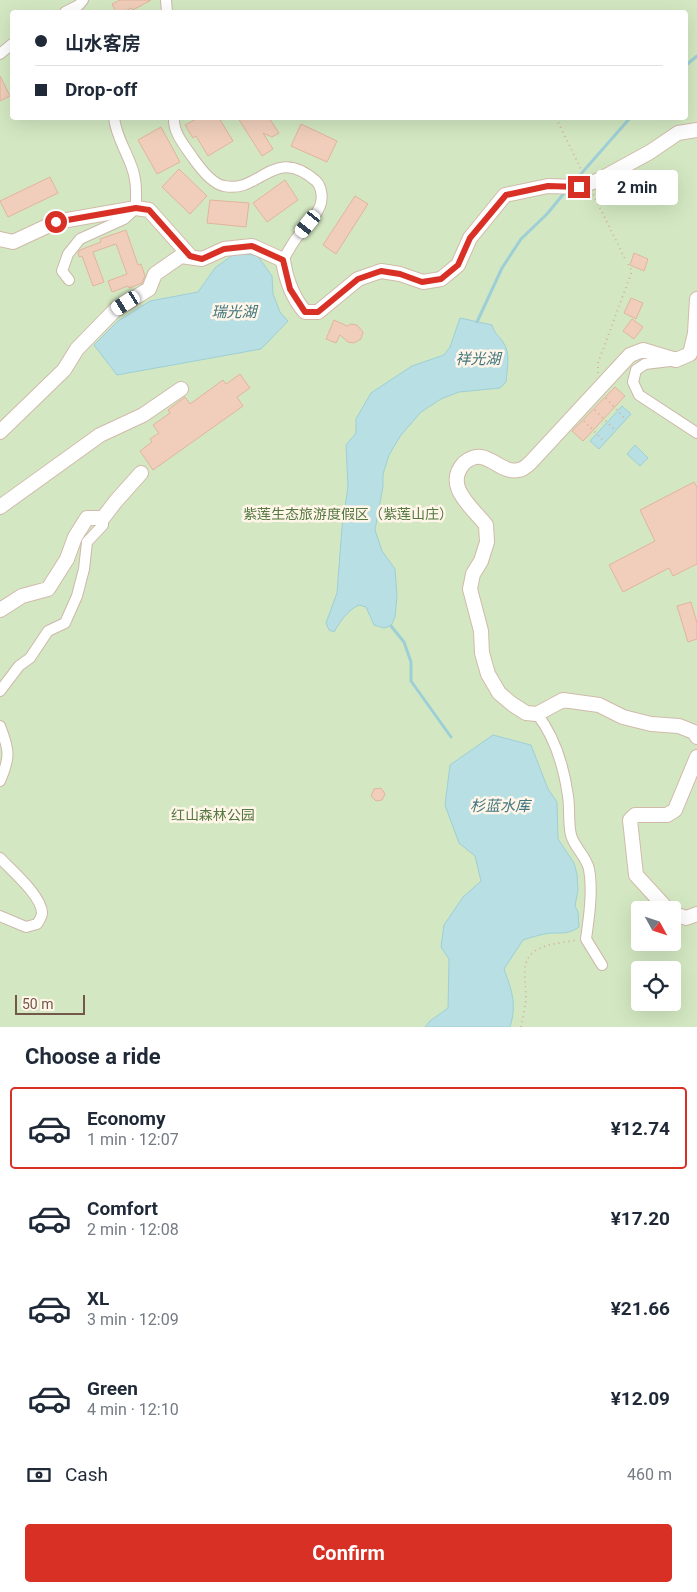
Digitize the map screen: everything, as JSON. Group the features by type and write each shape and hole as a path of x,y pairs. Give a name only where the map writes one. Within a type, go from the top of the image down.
{"street":[{"path":"69,10 79,5 83,0"},
{"path":"0,54 10,46"},
{"path":"69,280 62,271 68,254 80,240 124,219 136,208 136,184 132,166 114,120"},
{"path":"174,120 178,135 194,159 213,180 223,186 237,186 253,181 270,171 282,167 295,168 318,183 322,195 321,204 316,214 294,241 283,260 290,289 305,312 318,312 358,279 381,271 400,274 422,282 441,279 458,265 470,238 506,195 548,186 579,187 608,176 650,152 678,133 697,130"},
{"path":"0,240 13,242 56,222 136,208 149,210 190,256"},
{"path":"0,432 64,370 77,349 115,310 149,289 155,274 181,256 202,259 224,249 252,246 283,260"},
{"path":"697,299 696,333 690,354 676,360 644,364 636,370 633,382 639,395 697,433"},
{"path":"676,360 644,350 630,354 531,462 518,470 504,468 479,456 468,459 458,470 456,483 461,497 486,525 487,542 481,561 473,574 470,589 481,631 482,654 488,674 499,693 512,704 526,712 537,714 563,700 599,705 623,717 652,724 679,726 694,732 697,737"},
{"path":"0,507 100,435 143,415 181,389"},
{"path":"0,692 19,666 30,658 48,631 65,622 77,596 84,569 87,542 103,525 103,518 116,500 140,473"},
{"path":"0,610 22,596 48,589 67,559 75,537 87,518 103,518"},
{"path":"537,714 547,727 563,770 568,797 571,836 581,851 588,869 589,917 586,939 602,964"},
{"path":"0,726 9,759 0,782"},
{"path":"660,901 636,875 630,820 635,815 668,816 676,810 697,757"},
{"path":"0,858 30,888 37,899 42,913 37,924 26,927 0,916"},
{"path":"681,916 686,918 697,914"}],"path":[{"path":"557,120 632,271 598,363 598,389 626,420"},
{"path":"586,401 616,430"},
{"path":"575,413 605,442"},
{"path":"522,1027 526,1000 523,974 525,963 535,952 547,946 586,939"}],"green space":[{"name":"紫莲生态旅游度假区（紫莲山庄）","path":"0,0 697,0 697,1027 0,1027"}],"water":[{"name":"瑞光湖","path":"234,254 257,255 272,276 273,294 280,312 288,321 261,349 117,375 94,345 118,321 150,301 198,292 215,268"},
{"name":"祥光湖","path":"460,318 492,325 507,351 506,382 500,388 459,392 441,399 421,412 401,435 389,455 383,474 383,486 375,530 382,551 395,569 397,596 395,617 391,626 384,628 374,625 366,607 359,605 345,616 334,632 329,630 326,623 337,593 342,527 348,487 346,445 356,433 356,419 371,393 412,366 444,355 450,347"},
{"path":"622,406 631,414 599,449 590,441"},
{"path":"635,445 648,458 640,466 627,454"},
{"name":"杉蓝水库","path":"493,735 531,745 548,789 557,802 558,839 574,863 577,874 578,890 575,906 578,912 579,927 569,932 548,933 523,940 504,969 513,998 510,1027 425,1027 448,1008 449,959 441,947 444,925 463,897 481,881 475,856 459,843 445,805 450,765"}],"building":[{"path":"120,0 151,0 133,10 132,8 115,10 112,4"},
{"path":"0,76 10,96 0,101"},
{"path":"194,120 220,120 233,141 208,156 196,136 193,138 185,125"},
{"path":"239,120 270,120 279,133 272,137 263,133 273,149 262,156"},
{"path":"301,124 337,141 327,162 291,146"},
{"path":"161,127 180,162 157,174 138,140"},
{"path":"179,169 207,196 190,214 162,187"},
{"path":"50,177 58,193 8,217 0,201"},
{"path":"285,180 298,200 267,222 253,203"},
{"path":"355,196 368,204 336,254 323,245"},
{"path":"210,200 249,203 246,227 207,223"},
{"path":"126,230 138,265 141,264 145,276 142,283 112,292 108,281 127,274 116,244 93,252 104,282 93,286 82,256 79,257 78,253 80,250 101,242 100,239"},
{"path":"634,253 648,259 644,271 630,265"},
{"path":"631,298 643,303 636,319 624,313"},
{"path":"632,319 643,327 634,339 623,331"},
{"path":"334,320 347,326 351,324 357,325 363,332 361,339 354,343 348,342 340,335 336,343 326,339"},
{"path":"240,374 250,388 237,397 243,406 153,470 140,451 152,442 150,439 159,433 153,425 170,413 168,410 185,397 190,404 223,380 226,384"},
{"path":"615,387 625,396 583,441 572,431"},
{"path":"694,482 697,487 697,564 673,576 669,568 623,592 609,565 655,541 640,510"},
{"path":"691,602 697,623 697,639 688,642 677,606"},
{"path":"381,788 385,794 382,800 376,801 371,796 374,789"}],"waterway":[{"path":"688,64 697,56"},
{"path":"573,183 628,120"},
{"path":"477,322 502,268 521,239 547,214 566,191"},
{"path":"391,626 404,642 411,662 411,681 451,737"}],"route":[{"path":"56,222 136,208 149,210 190,256 202,259 224,249 252,246 283,260 290,289 298,304 305,312 318,312 358,279 381,271 400,274 422,282 441,279 458,265 470,238 506,195 548,186 579,187"}],"park label":[{"name":"红山森林公园","path":"213,815"}]}
